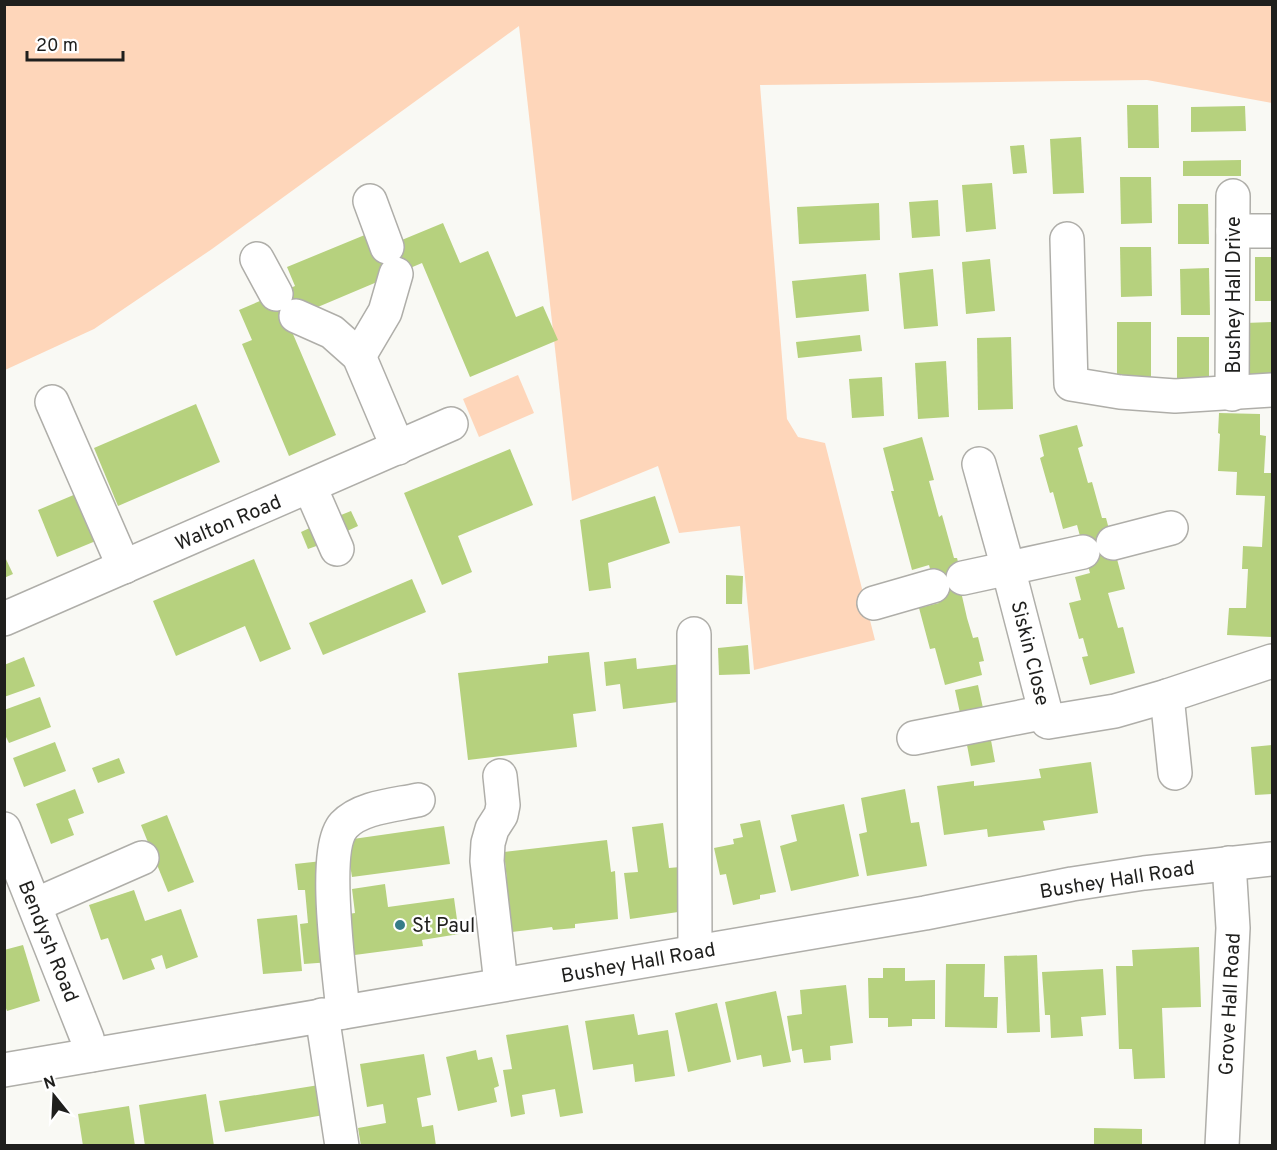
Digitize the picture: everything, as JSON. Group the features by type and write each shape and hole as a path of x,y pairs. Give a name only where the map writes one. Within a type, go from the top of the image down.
{"street":[{"name":"Bushey Hall Drive","path":"1232,394 1233,196"},
{"path":"359,356 385,312 391,260 370,201"},
{"path":"1233,231 1272,231"},
{"name":"Bushey Hall Drive","path":"1067,239 1071,384 1120,392 1175,396 1272,390"},
{"path":"258,259 286,305 332,332 359,356 398,448"},
{"path":"52,402 124,567"},
{"name":"Walton Road","path":"4,619 451,424"},
{"name":"Siskin Close","path":"979,464 1048,722 1115,711 1272,661"},
{"path":"310,487 337,549"},
{"path":"874,603 948,582 1098,548 1171,528"},
{"path":"694,634 695,952"},
{"path":"1167,696 1175,773"},
{"path":"914,738 1046,712"},
{"path":"500,776 503,805 501,815 492,829 488,843 488,861 501,984"},
{"path":"342,1146 332,1013 333,859 339,833 346,823 360,814 418,800"},
{"name":"Bendysh Road","path":"4,829 87,1038 91,1055"},
{"path":"34,905 142,858"},
{"name":"Bushey Hall Road","path":"4,1070 925,914 1072,884 1272,858"},
{"name":"Grove Hall Road","path":"1222,1146 1233,928 1229,863"}],"shaded area":[{"path":"4,5 1272,5 1272,103 1147,80 760,85 787,419 798,437 825,443 875,640 754,670 740,526 679,533 658,466 572,501 519,26 212,249 94,329 5,370"},
{"path":"518,375 534,413 479,437 463,399"}],"building":[{"path":"1127,105 1158,105 1159,148 1128,148"},
{"path":"1245,106 1246,131 1191,132 1191,107"},
{"path":"1081,137 1084,193 1053,194 1050,139"},
{"path":"1024,145 1027,173 1013,174 1010,146"},
{"path":"1241,160 1241,176 1183,176 1183,161"},
{"path":"1120,177 1151,177 1152,223 1121,224"},
{"path":"992,183 996,229 966,232 962,185"},
{"path":"938,200 940,236 912,238 909,202"},
{"path":"879,203 880,240 799,244 797,207"},
{"path":"1178,204 1208,204 1209,244 1178,244"},
{"path":"443,223 460,263 488,251 516,317 543,306 558,340 470,377 422,263 287,320 336,435 289,456 242,344 252,340 239,310 295,286 287,267 372,232 380,249"},
{"path":"1120,247 1151,247 1152,296 1121,297"},
{"path":"1255,257 1272,257 1272,301 1255,301"},
{"path":"990,259 995,311 966,314 962,262"},
{"path":"1209,268 1210,315 1181,315 1180,269"},
{"path":"933,269 938,326 904,329 899,273"},
{"path":"866,274 869,311 796,318 792,281"},
{"path":"1117,322 1151,322 1151,378 1117,378"},
{"path":"1272,322 1272,375 1247,376 1245,323"},
{"path":"860,335 862,351 798,358 796,342"},
{"path":"1011,337 1013,409 978,410 977,338"},
{"path":"1177,337 1209,337 1209,381 1177,382"},
{"path":"946,361 949,417 918,419 915,363"},
{"path":"882,377 884,416 852,418 849,379"},
{"path":"196,404 220,462 118,506 94,448"},
{"path":"1219,413 1260,414 1260,435 1266,436 1264,473 1272,473 1272,637 1227,635 1229,608 1246,608 1248,569 1242,569 1243,546 1262,547 1265,496 1236,495 1237,472 1218,471"},
{"path":"1077,425 1083,446 1078,448 1088,483 1092,482 1102,518 1106,518 1125,589 1108,593 1118,628 1123,627 1135,673 1090,685 1082,657 1088,656 1083,638 1079,639 1069,603 1081,600 1075,577 1090,573 1077,525 1063,529 1053,492 1050,493 1040,458 1044,456 1039,435"},
{"path":"922,437 934,480 929,481 939,517 942,515 954,558 957,558 967,595 962,596 967,618 973,638 978,637 984,661 979,662 982,675 945,685 935,648 930,649 919,608 939,603 929,565 912,570 891,491 894,491 883,448"},
{"path":"510,449 533,505 458,536 472,572 442,585 404,493"},
{"path":"83,491 103,538 57,557 38,510"},
{"path":"655,496 670,543 608,563 611,588 589,591 580,520"},
{"path":"351,511 358,526 343,533 336,517"},
{"path":"314,526 322,544 308,549 301,532"},
{"path":"4,555 13,574 4,578"},
{"path":"254,559 291,649 260,662 245,626 176,656 153,601"},
{"path":"726,575 743,576 742,604 726,604"},
{"path":"412,579 426,612 323,655 309,623"},
{"path":"748,645 750,674 719,675 718,648"},
{"path":"589,652 596,711 573,714 577,747 468,760 458,673 548,663 548,656"},
{"path":"24,657 35,686 4,697 4,665"},
{"path":"636,658 637,669 681,664 686,701 623,709 620,684 606,686 604,662"},
{"path":"978,685 983,708 960,713 955,690"},
{"path":"40,697 51,727 9,743 4,733 4,710"},
{"path":"990,735 995,762 971,766 966,740"},
{"path":"55,742 66,771 24,787 13,758"},
{"path":"1272,745 1272,794 1255,795 1251,747"},
{"path":"119,758 125,773 98,783 92,768"},
{"path":"1091,762 1098,813 1043,821 1045,830 988,837 987,829 944,835 937,786 974,781 974,786 1041,778 1039,769"},
{"path":"75,789 84,813 68,819 74,835 51,844 36,804"},
{"path":"905,789 911,823 919,822 927,866 867,876 859,834 867,832 861,798"},
{"path":"844,804 859,876 791,891 780,846 797,841 791,815"},
{"path":"167,815 194,882 168,892 141,825"},
{"path":"760,820 776,892 760,895 760,899 733,905 726,874 720,875 714,848 734,844 733,839 743,837 740,824"},
{"path":"663,823 669,868 680,867 685,911 630,919 624,873 638,872 632,827"},
{"path":"444,826 450,864 352,877 346,840"},
{"path":"607,840 611,872 615,871 618,919 575,924 575,928 553,930 552,927 512,932 502,881 507,881 504,852"},
{"path":"322,861 331,962 304,964 300,924 308,923 305,890 298,890 295,864"},
{"name":"St Paul","path":"385,884 388,907 454,898 459,934 422,940 423,946 347,956 341,915 355,913 352,889"},
{"path":"134,890 145,921 181,909 198,957 166,969 162,955 151,959 155,969 123,980 108,938 101,940 89,905"},
{"path":"297,915 302,971 263,974 257,919"},
{"path":"23,945 40,1001 7,1011 4,1003 4,950"},
{"path":"1199,947 1201,1007 1162,1008 1165,1078 1134,1079 1132,1049 1119,1049 1116,966 1133,966 1132,950"},
{"path":"1037,955 1040,1032 1007,1033 1004,956"},
{"path":"946,964 985,964 984,997 998,997 997,1028 945,1027"},
{"path":"883,968 905,968 905,981 935,980 935,1019 912,1019 912,1026 888,1027 888,1018 869,1018 868,978 883,978"},
{"path":"1103,969 1106,1015 1081,1017 1083,1036 1051,1038 1050,1015 1045,1015 1042,972"},
{"path":"846,985 853,1043 830,1046 831,1060 804,1063 802,1049 792,1051 787,1016 802,1014 800,990"},
{"path":"776,991 791,1062 763,1067 761,1055 737,1060 725,1002"},
{"path":"717,1003 731,1062 688,1072 675,1013"},
{"path":"634,1014 638,1035 668,1030 675,1076 635,1082 633,1064 593,1070 585,1021"},
{"path":"568,1025 583,1113 560,1117 555,1089 522,1095 525,1114 511,1117 503,1070 512,1069 506,1035"},
{"path":"476,1050 478,1060 492,1057 499,1086 494,1088 497,1102 458,1111 446,1057"},
{"path":"424,1054 431,1095 417,1098 422,1127 433,1125 436,1146 361,1146 358,1128 386,1123 383,1104 367,1107 360,1064"},
{"path":"319,1085 324,1115 225,1132 219,1101"},
{"path":"206,1094 214,1146 145,1146 139,1105"},
{"path":"129,1106 135,1146 83,1146 78,1114"},
{"path":"1094,1128 1142,1129 1142,1146 1094,1146"}],"place":[{"name":"St Paul","path":"400,925"}]}
